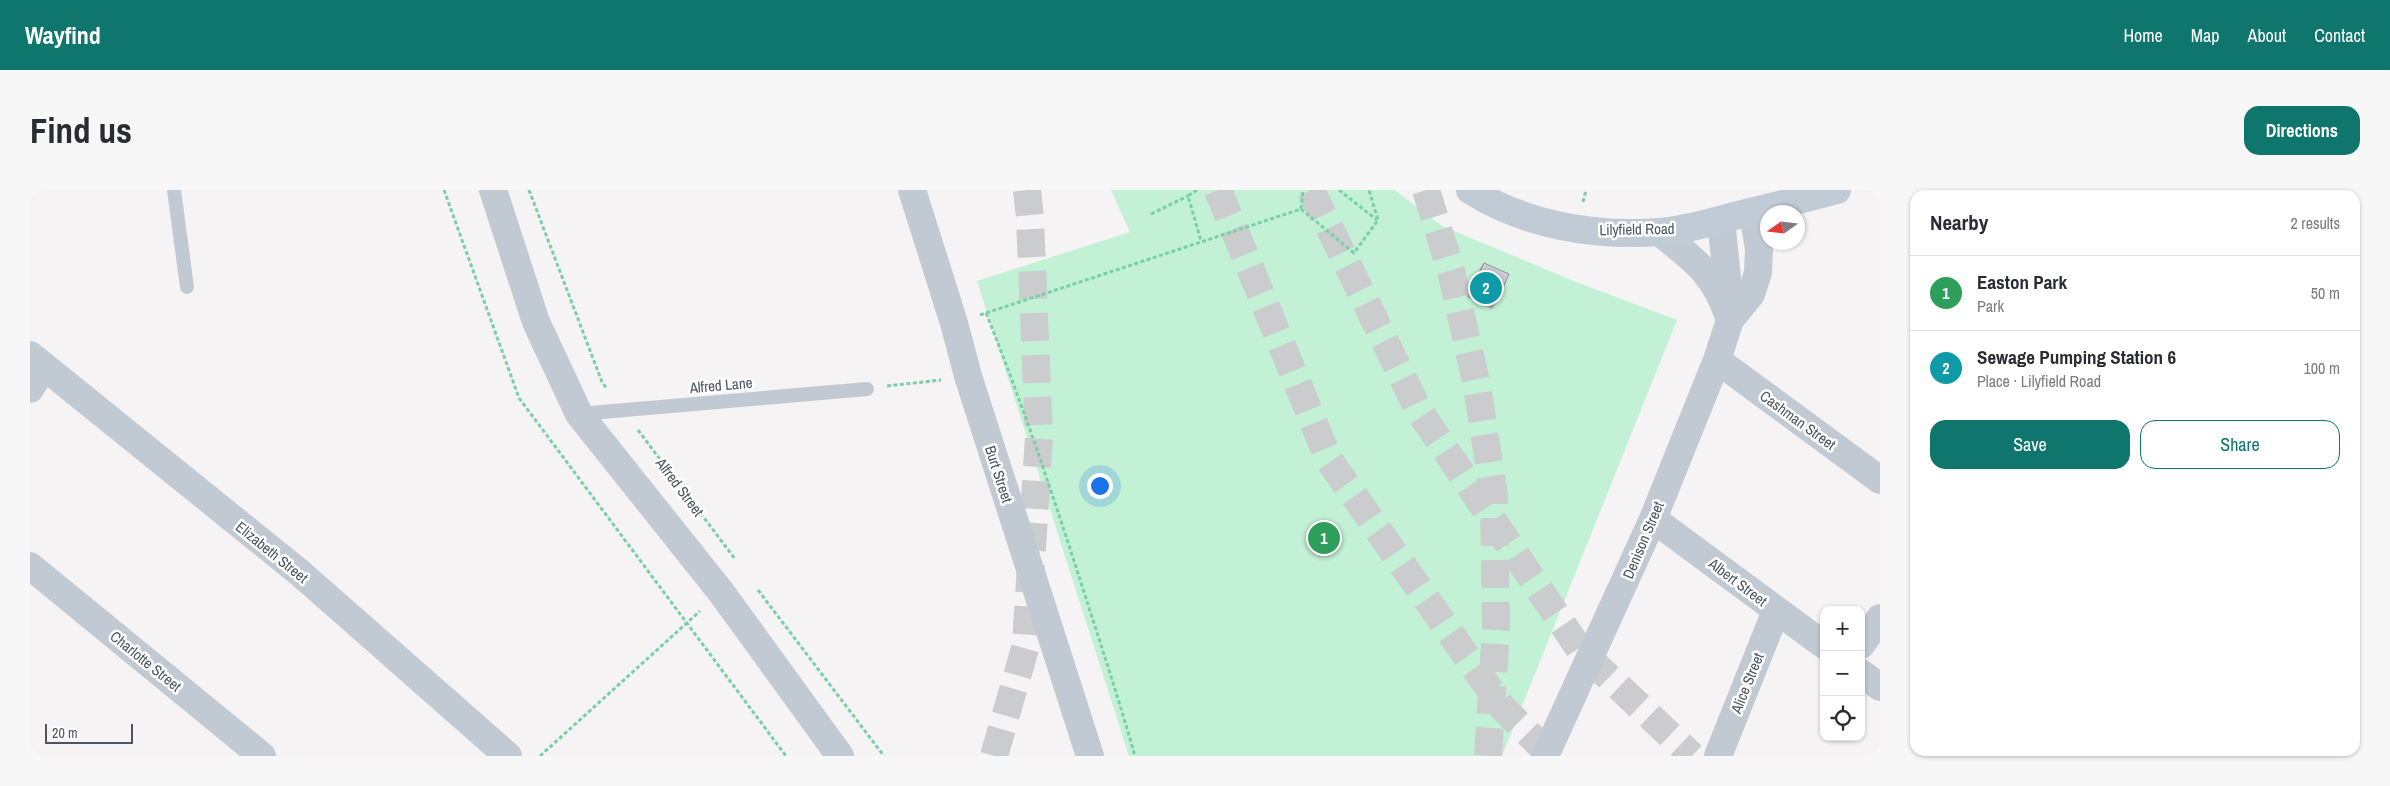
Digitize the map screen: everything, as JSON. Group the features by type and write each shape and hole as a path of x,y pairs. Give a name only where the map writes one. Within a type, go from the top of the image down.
{"main road":[{"name":"Lilyfield Road","path":"1470,190 1489,203 1531,220 1576,228 1659,232 1722,220 1837,190"}],"street":[{"path":"492,190 536,322 579,414 720,592 840,756"},
{"name":"Burt Street","path":"912,190 954,323 968,376 1090,756"},
{"name":"Denison Street","path":"1726,310 1750,294 1758,273 1759,249 1752,212"},
{"name":"Denison Street","path":"1545,756 1653,519 1717,360 1726,310 1727,278 1722,220"},
{"path":"1659,232 1690,257 1712,279 1726,310"},
{"name":"Cashman Street","path":"1717,360 1880,480"},
{"name":"Elizabeth Street","path":"35,370 300,573 508,756"},
{"name":"Albert Street","path":"1653,519 1820,642"},
{"name":"Charlotte Street","path":"30,566 262,756"},
{"name":"Alice Street","path":"1718,756 1776,611"},
{"path":"1865,639 1880,618"},
{"path":"1865,676 1880,687"}],"lane":[{"path":"174,190 187,287"},
{"name":"Alfred Lane","path":"579,414 867,389"}],"path":[{"name":"Alfred Street","path":"529,190 602,382 736,561"},
{"path":"1151,214 1197,190"},
{"path":"1301,209 1303,190"},
{"path":"1340,190 1378,220"},
{"path":"1369,190 1378,220"},
{"path":"1188,196 1201,241"},
{"path":"954,323 1301,209"},
{"path":"1301,209 1354,253 1378,220"},
{"path":"986,313 1016,388 1047,477 1118,693 1135,756"},
{"path":"867,389 968,376"},
{"path":"754,584 884,756"},
{"path":"540,756 720,592"}],"green space":[{"path":"1111,190 1395,190 1442,226 1576,282 1677,320 1502,756 1129,756 977,281 1130,232"}],"building":[{"path":"1484,263 1509,274 1496,303 1471,291"}],"tunnel":[{"path":"994,756 1026,645 1039,436 1030,218 1027,190"},
{"path":"1218,190 1329,460 1502,707 1551,756"},
{"path":"1311,190 1418,409 1580,650 1692,756"},
{"path":"1426,190 1451,271 1477,386 1494,496 1496,629 1488,756"}],"place":[{"name":"Sewage Pumping Station 6","path":"1486,288"},
{"name":"Easton Park","path":"1324,538"}]}
